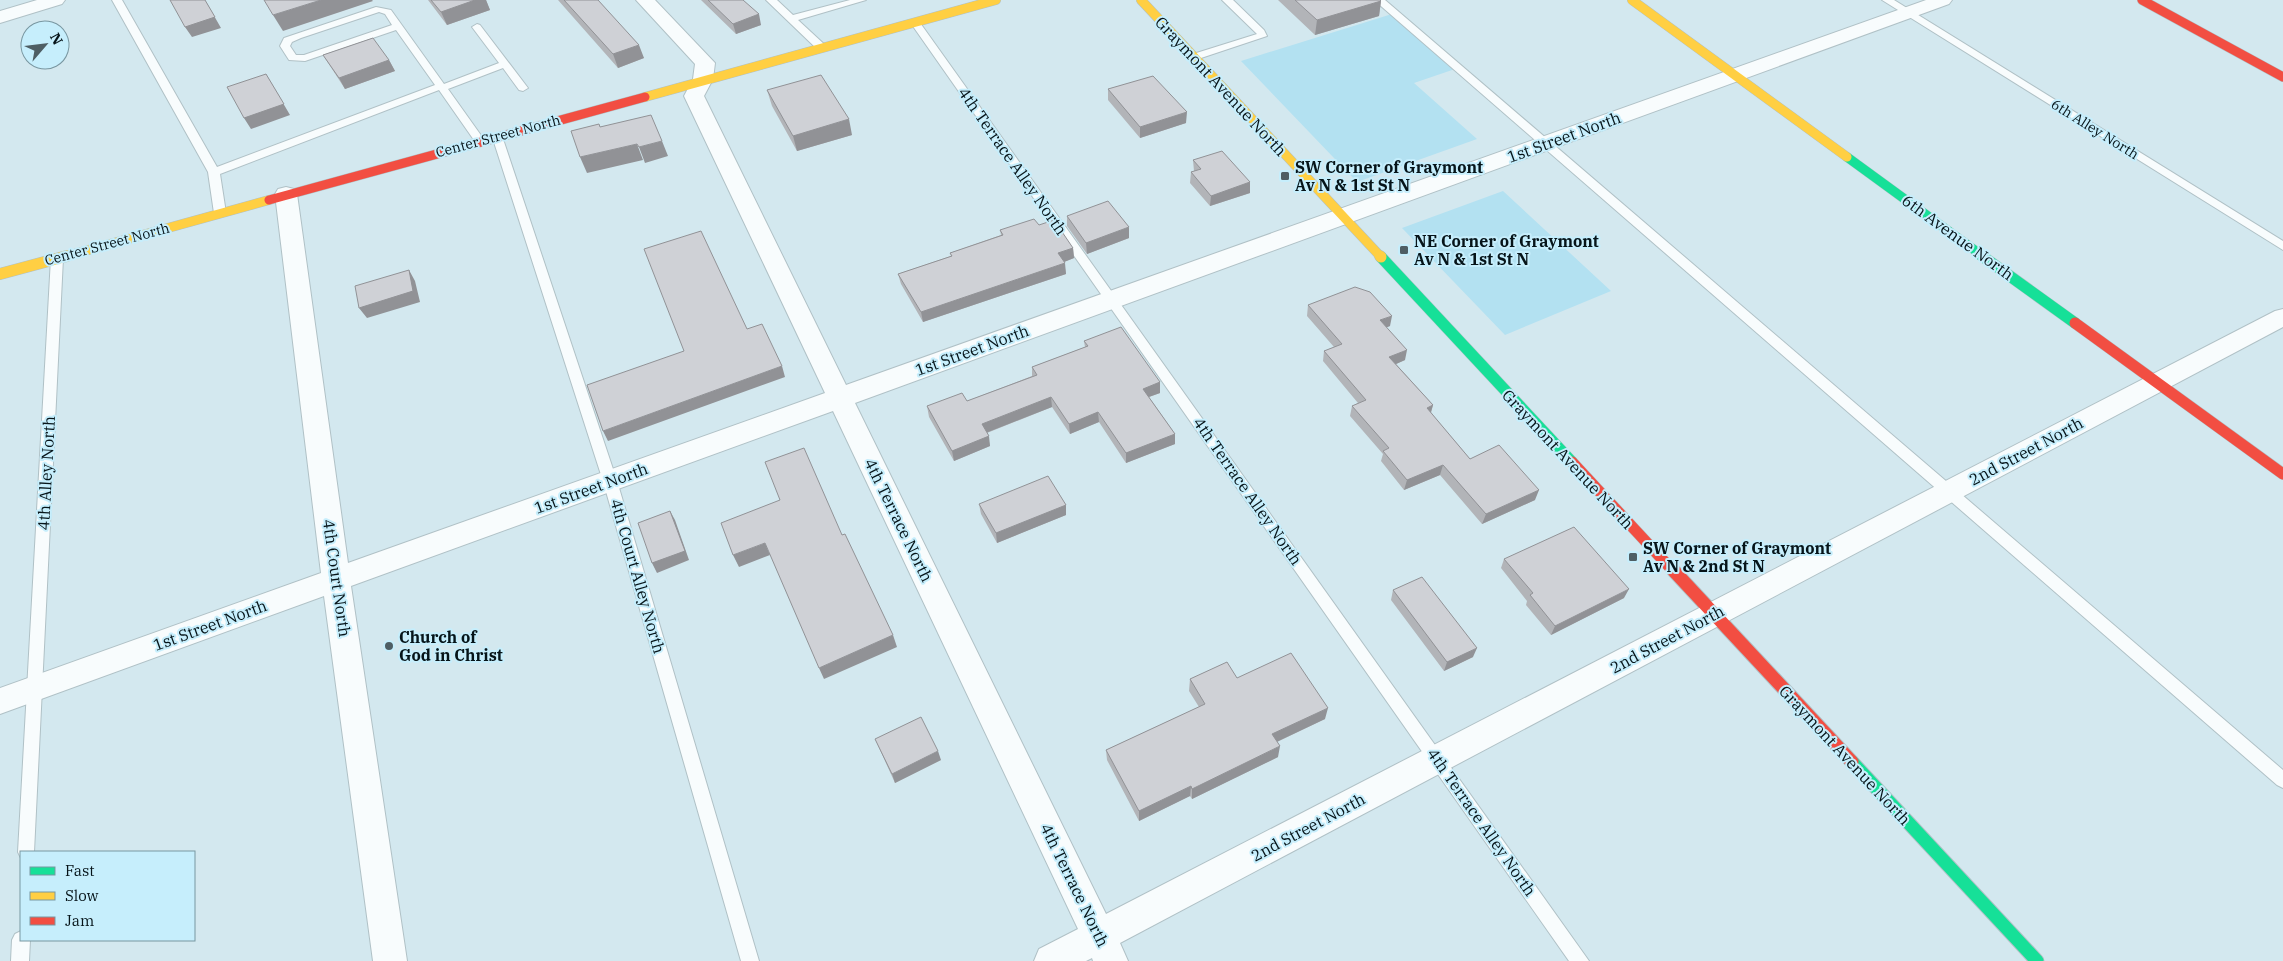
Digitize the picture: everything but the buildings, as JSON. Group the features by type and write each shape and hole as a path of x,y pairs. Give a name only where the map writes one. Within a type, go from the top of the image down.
{"street":[{"path":"0,17 56,0"},
{"path":"645,0 705,63 703,79"},
{"name":"Center Street North","path":"0,274 703,79 996,0"},
{"name":"Graymont Avenue North","path":"1141,0 2037,961"},
{"name":"6th Avenue North","path":"1632,0 2283,474"},
{"name":"1st Street North","path":"0,700 1943,0"},
{"path":"2142,0 2283,77"},
{"name":"4th Terrace North","path":"703,79 694,96 1112,961"},
{"name":"4th Court North","path":"286,194 336,579 390,961"},
{"name":"2nd Street North","path":"1051,961 2283,317"}],"lane":[{"path":"117,0 214,172 220,213"},
{"path":"771,0 821,47"},
{"path":"791,19 861,0"},
{"path":"1194,57 1262,36 1261,32 1226,0"},
{"path":"1379,0 2283,780"},
{"path":"1887,0 1908,13"},
{"path":"398,26 305,58 293,58 285,46 288,40 379,9 388,12 398,26 441,87 480,141"},
{"name":"6th Alley North","path":"1908,13 2283,246"},
{"name":"4th Terrace Alley North","path":"915,22 1580,961"},
{"path":"477,27 523,88"},
{"path":"214,172 504,64"},
{"name":"4th Court Alley North","path":"497,136 610,481 750,961"},
{"name":"4th Alley North","path":"26,851 57,258"},
{"path":"20,961 22,941"}],"shaded area":[{"path":"1392,14 1455,69 1414,83 1477,139 1357,182 1241,61"},
{"path":"1503,191 1611,291 1505,335 1402,228"}],"traffic: fast":[{"path":"1847,157 2075,323"},
{"path":"1381,257 1572,462"},
{"path":"1852,762 2037,961"}],"traffic: slow":[{"path":"645,97 996,0"},
{"path":"1141,0 1381,257"},
{"path":"1632,0 1847,157"},
{"path":"0,274 269,200"}],"traffic: jam":[{"path":"2142,0 2283,77"},
{"path":"269,200 645,97"},
{"path":"2075,323 2283,474"},
{"path":"1572,462 1852,762"}],"place":[{"name":"SW Corner of Graymont Av N & 1st St N","path":"1285,176"},
{"name":"NE Corner of Graymont Av N & 1st St N","path":"1404,250"},
{"name":"SW Corner of Graymont Av N & 2nd St N","path":"1633,557"},
{"name":"Church of God in Christ","path":"389,646"}]}
